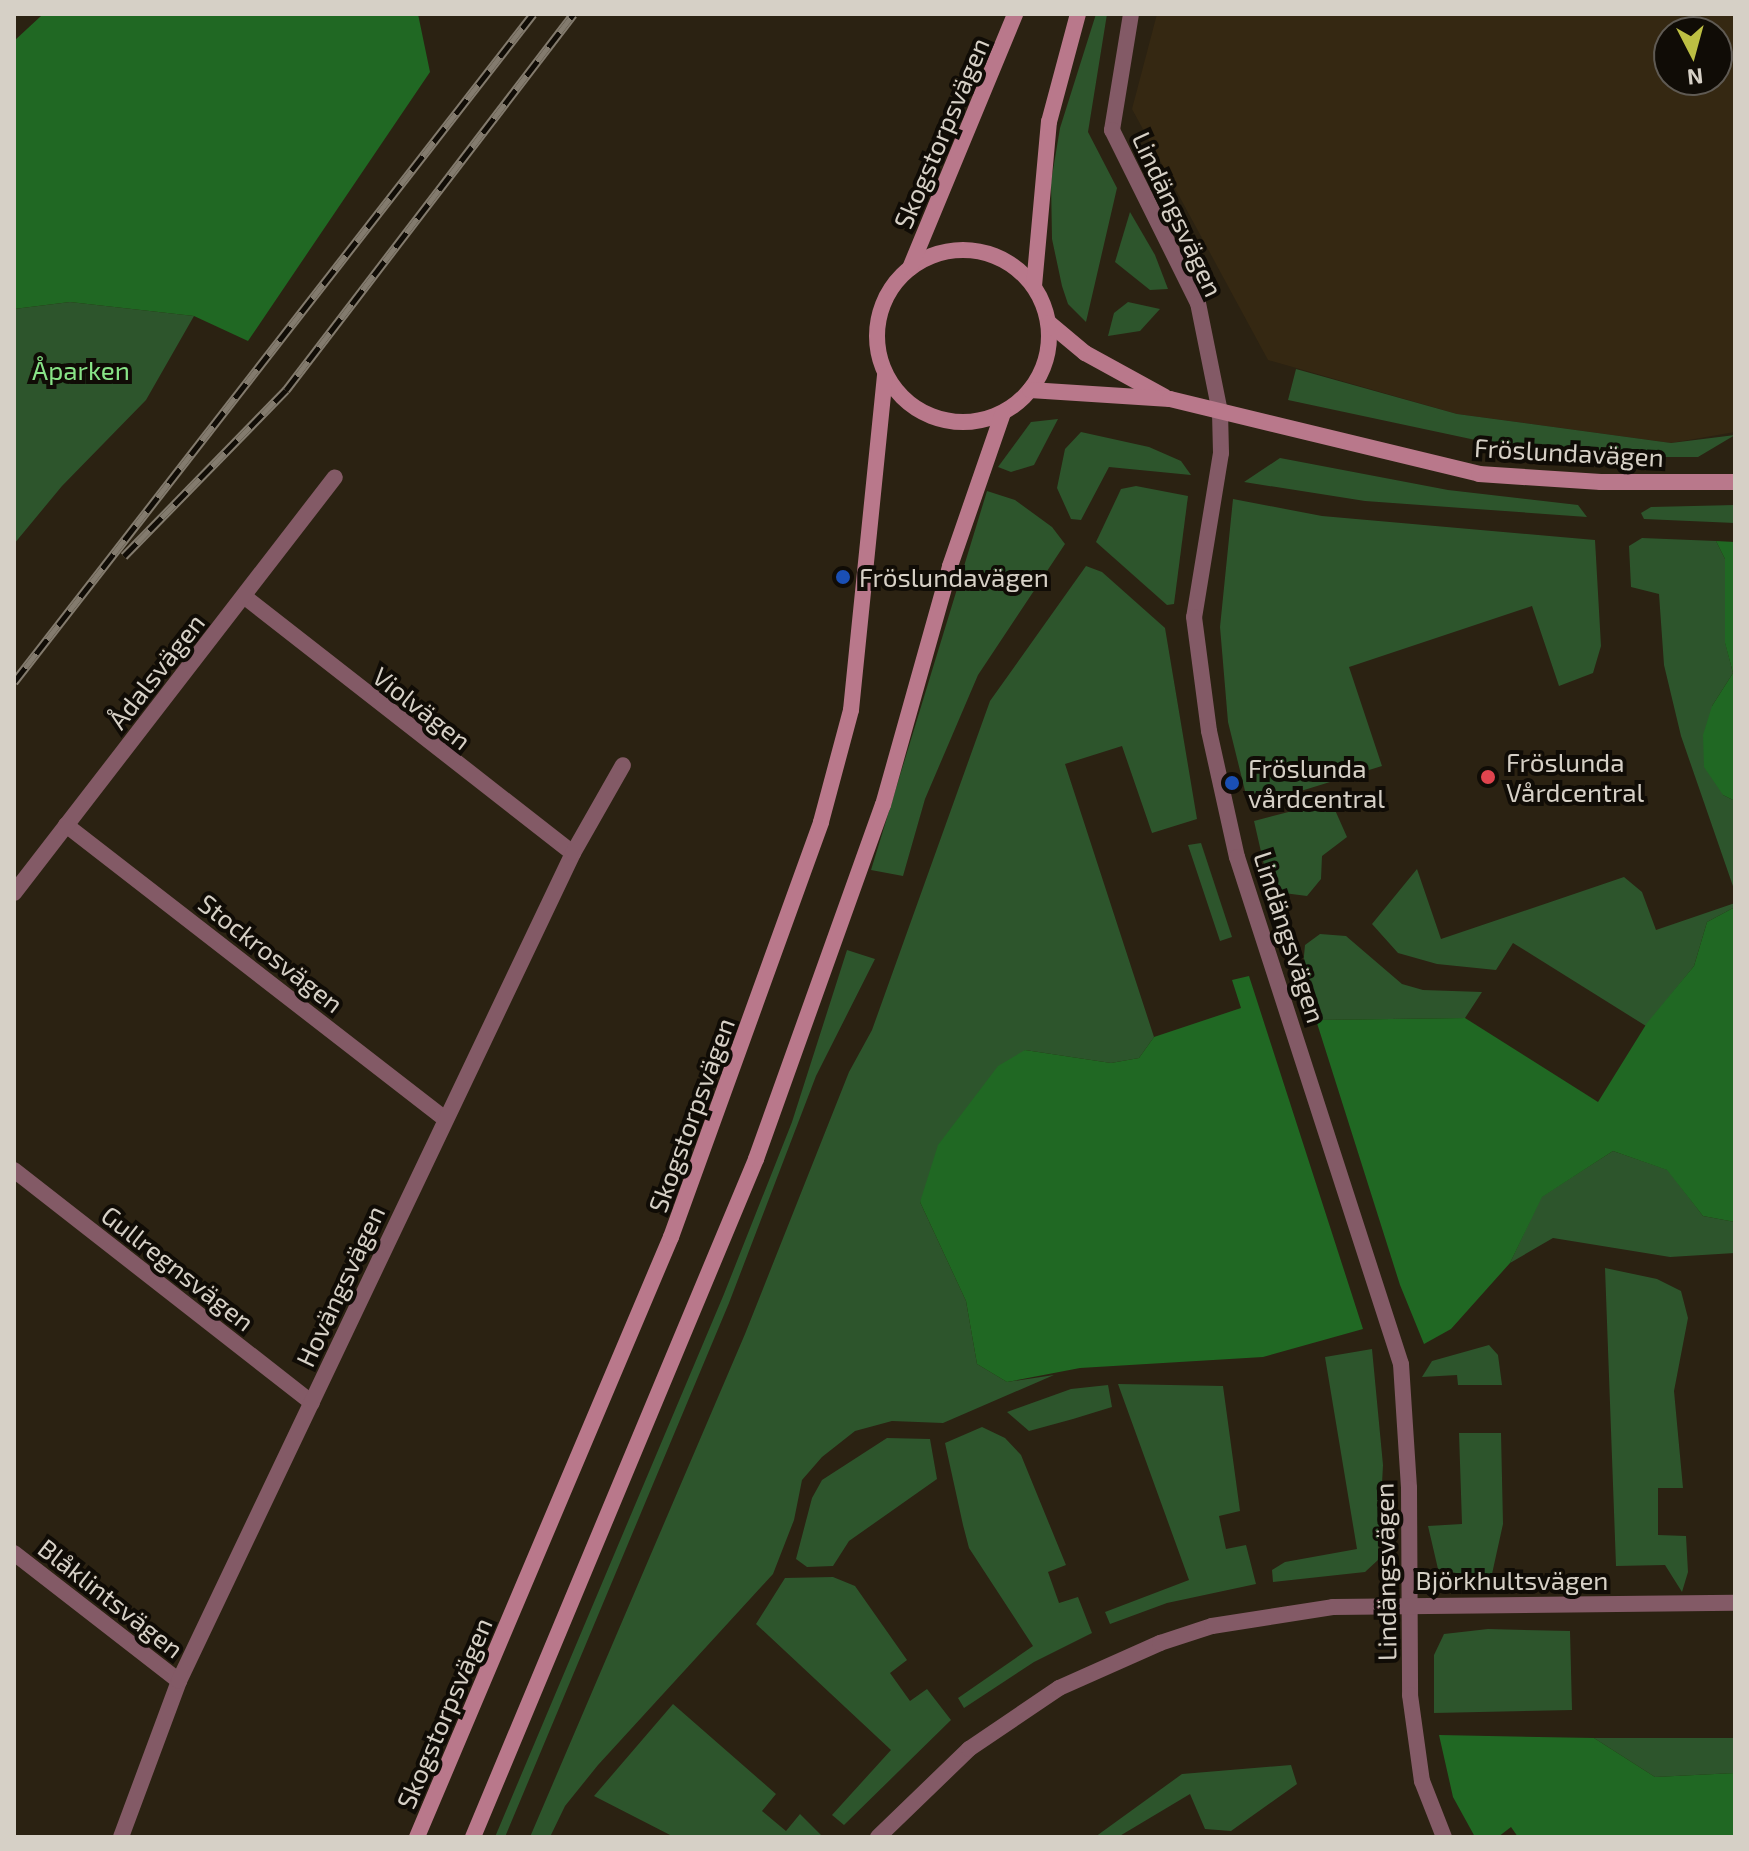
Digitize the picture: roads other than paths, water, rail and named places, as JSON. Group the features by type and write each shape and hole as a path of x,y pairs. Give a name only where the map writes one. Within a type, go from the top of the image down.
{"main road":[{"name":"Skogstorpsvägen","path":"909,269 1015,14"},
{"path":"1034,286 1049,122 1078,14"},
{"path":"971,251 1006,261 1034,286 1049,323 1048,353 1030,390 1003,413 976,421 942,420 909,404 885,375 877,342 881,308 909,269 941,254 971,251"},
{"name":"Fröslundavägen","path":"1049,323 1085,353 1170,399"},
{"name":"Skogstorpsvägen","path":"417,1837 671,1237 821,822 853,695 885,375"},
{"name":"Fröslundavägen","path":"1030,390 1170,399 1479,474 1601,482 1735,482"},
{"path":"473,1837 756,1159 883,805 950,566 1003,413"}],"street":[{"name":"Lindängsvägen","path":"1131,14 1112,130 1198,303 1220,412 1221,453 1194,617 1209,731 1237,857 1401,1364 1416,1748 1444,1837"},
{"name":"Ådalsvägen","path":"14,893 335,477"},
{"name":"Violvägen","path":"245,597 573,853"},
{"name":"Hovängsvägen","path":"121,1837 179,1681 573,853 623,765"},
{"name":"Stockrosvägen","path":"66,825 445,1119"},
{"name":"Gullregnsvägen","path":"14,1170 312,1403"},
{"name":"Blåklintsvägen","path":"14,1553 179,1681"},
{"name":"Björkhultsvägen","path":"878,1837 927,1785 1010,1720 1059,1688 1160,1643 1273,1614 1408,1604 1735,1603"}],"railway":[{"path":"14,682 533,14"},
{"path":"124,556 286,390 573,14"}],"place":[{"name":"Fröslundavägen","path":"843,577"},
{"name":"Fröslunda Vårdcentral","path":"1488,777"},
{"name":"Fröslunda vårdcentral","path":"1232,783"}],"park label":[{"name":"Åparken","path":"81,370"}]}
